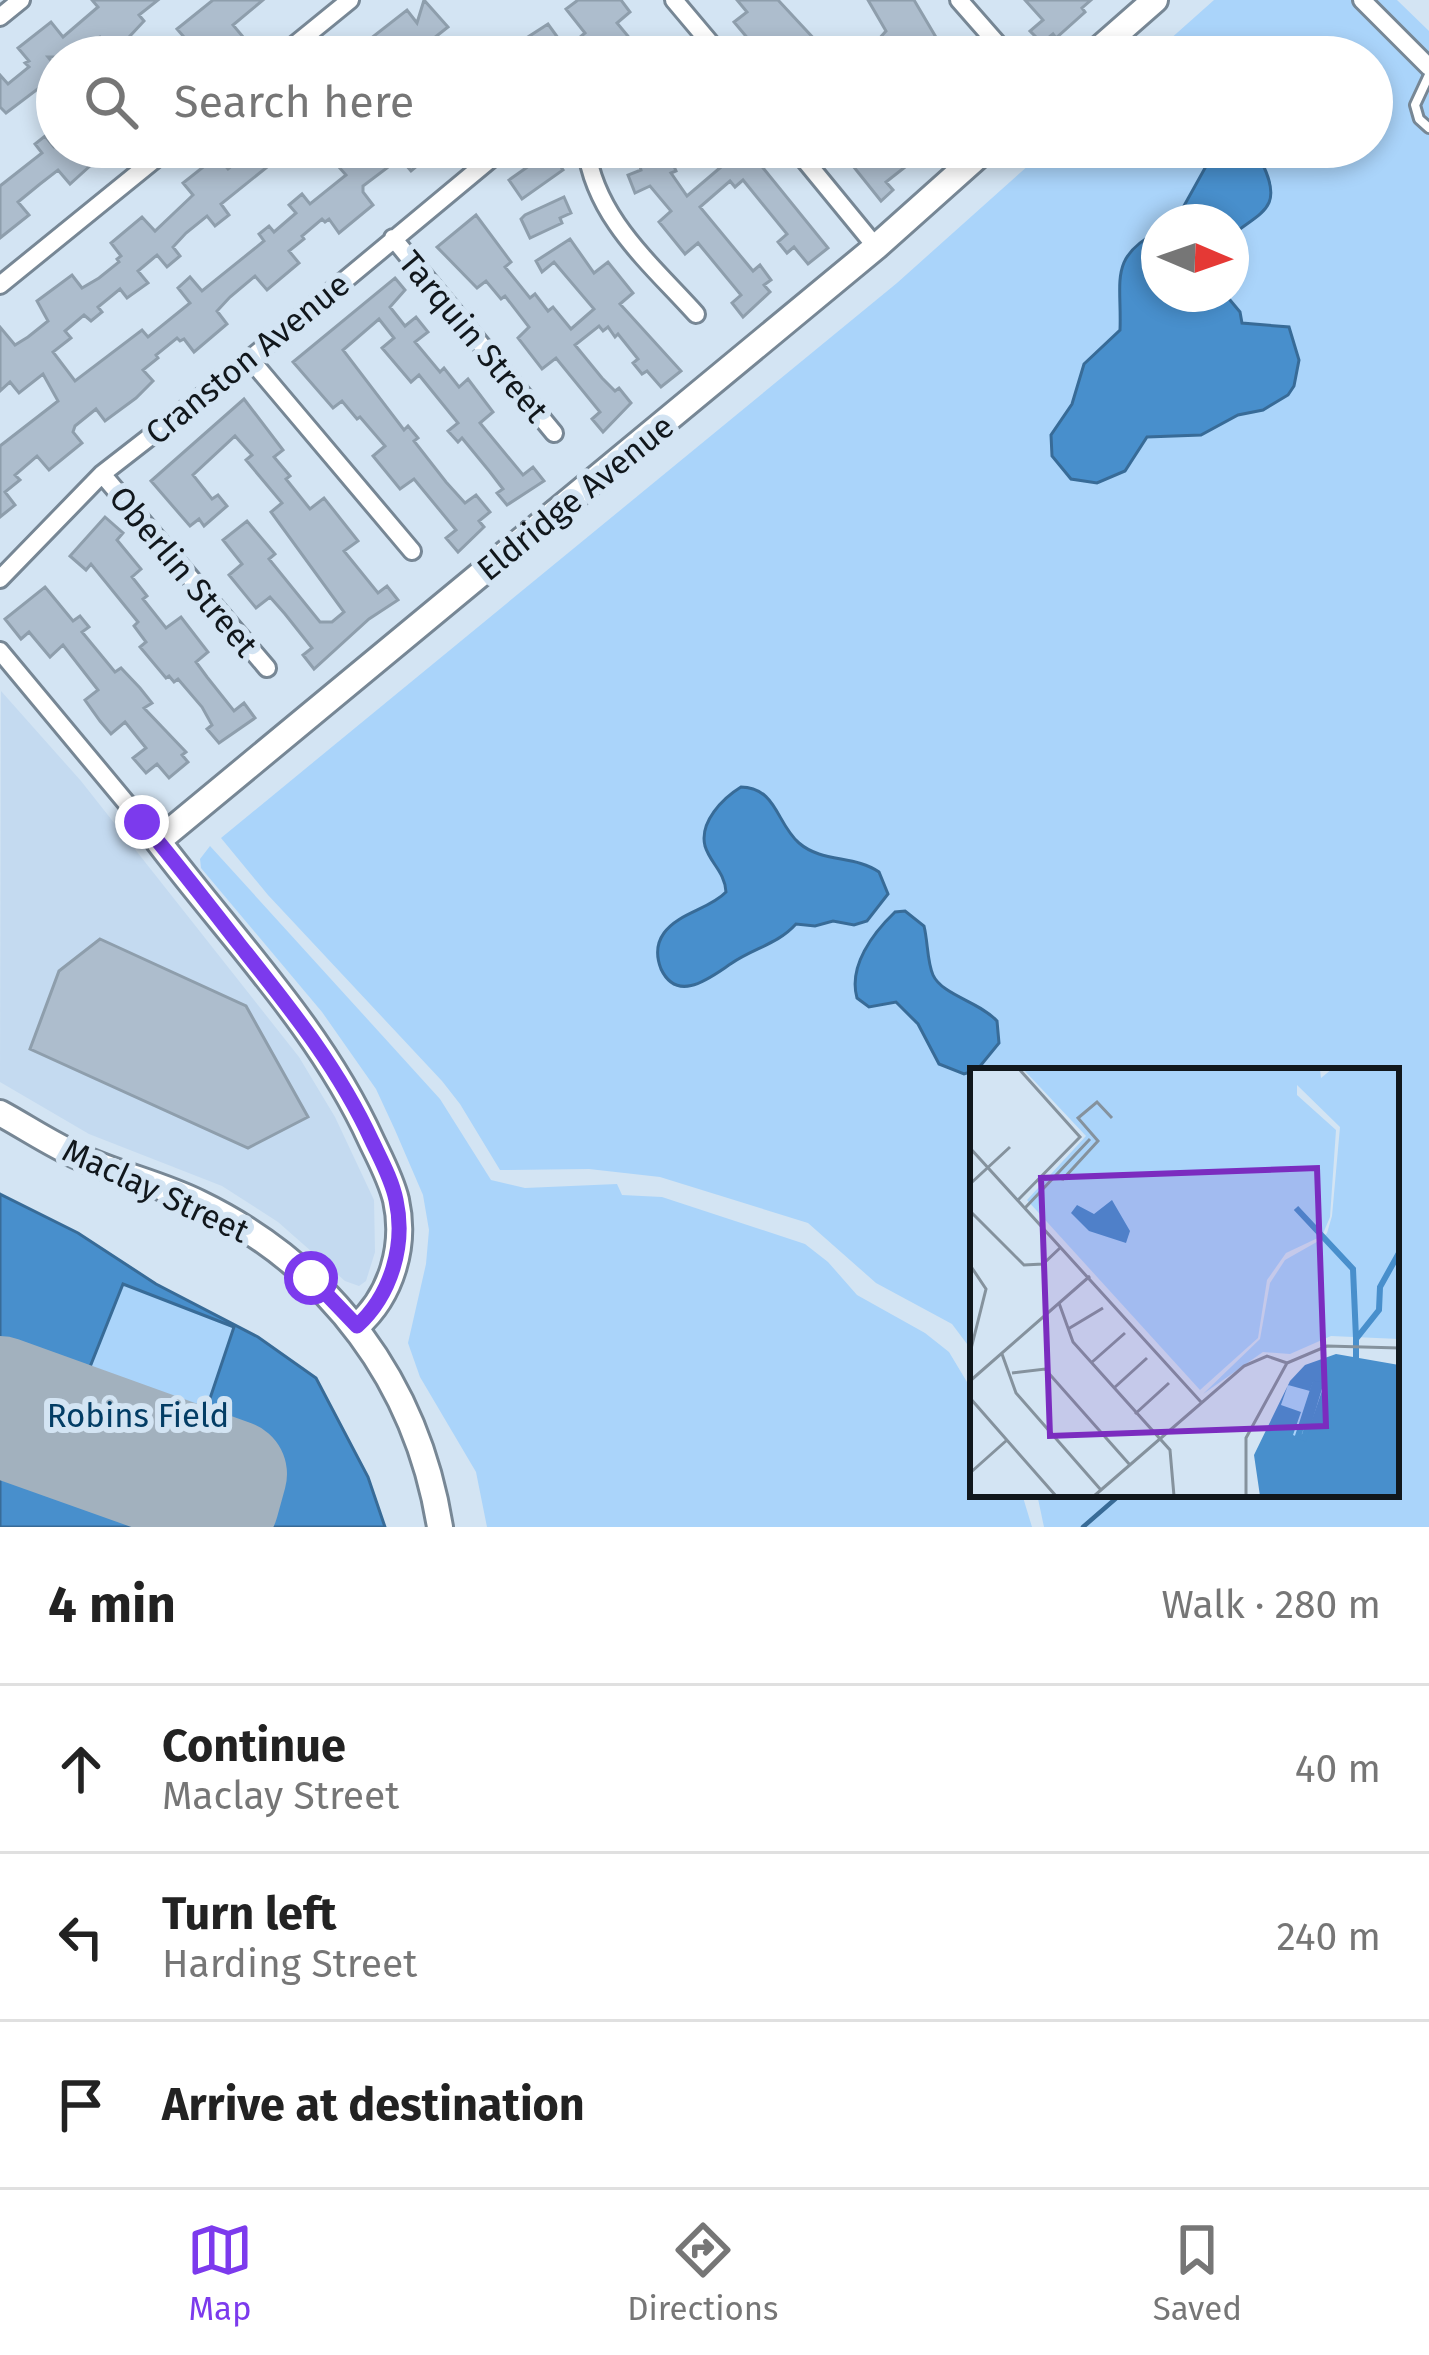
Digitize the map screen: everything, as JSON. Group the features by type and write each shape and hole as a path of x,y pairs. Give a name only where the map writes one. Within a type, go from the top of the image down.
{"street":[{"path":"0,17 21,0"},
{"path":"306,36 350,0"},
{"path":"674,0 704,36"},
{"path":"959,0 991,36"},
{"path":"1114,36 1155,0"},
{"path":"1362,0 1429,71"},
{"path":"0,286 144,168"},
{"name":"Cranston Avenue","path":"0,579 102,474 250,359 479,168"},
{"path":"589,168 614,223 696,314"},
{"path":"811,168 876,247"},
{"name":"Eldridge Avenue","path":"158,841 876,247 964,168"},
{"name":"Tarquin Street","path":"393,238 554,433"},
{"path":"250,359 412,551"},
{"name":"Oberlin Street","path":"102,474 267,668"},
{"path":"0,651 158,841 311,1035 347,1088 391,1182 399,1217 398,1246 379,1302 357,1326"},
{"name":"Maclay Street","path":"0,1113 80,1158 200,1203 261,1238 311,1278 357,1326 407,1414 436,1499 440,1527"}],"lane":[{"path":"1429,71 1415,105 1429,128"}],"shaded area":[{"path":"1205,168 1264,168 1271,191 1259,215 1249,222 1249,204 1185,204"},
{"path":"1141,243 1141,312 1240,312 1242,323 1289,327 1299,360 1294,386 1263,410 1238,415 1201,435 1147,437 1125,471 1097,483 1071,479 1052,456 1051,435 1072,404 1084,364 1120,330 1121,272"},
{"path":"1,691 81,781 299,1057 335,1117 374,1200 375,1252 366,1281 359,1286 345,1281 278,1222 222,1186 89,1134 0,1082"},
{"path":"741,787 762,793 791,835 808,849 879,872 888,894 867,921 796,924 705,980 676,985 661,969 659,941 677,921 726,892 704,837 714,812"},
{"path":"905,911 924,926 938,982 997,1021 999,1043 979,1068 964,1074 939,1064 918,1024 896,1002 869,1007 857,998 859,962 895,912"},
{"path":"0,1194 78,1233 156,1284 258,1337 316,1378 368,1477 385,1527 229,1527 249,1464 195,1443 234,1327 123,1284 80,1392 0,1361"},
{"path":"0,1443 229,1527 0,1527"}],"green space":[{"path":"1214,0 1397,0 1429,31 1429,1527 1044,1527 1038,1497 1399,1497 1399,1068 970,1068 970,1348 952,1324 876,1283 808,1223 660,1177 589,1169 500,1170 442,1081 221,838 897,283 1026,168 1393,168 1393,36 1174,36"},
{"path":"210,846 440,1099 491,1180 525,1188 617,1184 622,1195 662,1197 805,1244 857,1295 949,1352 970,1387 970,1497 1023,1497 1032,1527 487,1527 476,1472 420,1377 408,1343 426,1264 429,1230 423,1195 376,1089 322,1012 201,868 200,859"},
{"name":"Robins Field","path":"122,1283 234,1327 195,1443 249,1464 230,1527 0,1443 0,1361 80,1391"}],"building":[{"path":"92,0 158,0 139,15 144,21 130,36 64,36 98,7"},
{"path":"213,0 263,0 233,25 242,36 183,36 177,29"},
{"path":"424,0 448,27 437,36 374,36 407,10 417,23"},
{"path":"578,0 621,0 630,12 617,23 628,36 581,36 585,33 566,9"},
{"path":"737,0 778,0 811,36 746,36 734,22 747,12"},
{"path":"868,0 914,0 935,36 882,36 886,31"},
{"path":"1025,0 1091,0 1082,8 1085,12 1058,36 1035,36 1030,31 1043,20"},
{"path":"51,22 62,36 36,36 36,90 6,113 0,107 0,75 8,84 29,67 18,48"},
{"path":"548,24 557,36 529,36"},
{"path":"36,158 36,168 88,168 70,184 58,170 40,184 18,202 29,215 0,238 0,186"},
{"path":"202,168 266,168 221,204 229,215 215,226 207,216 186,233 173,247 180,256 167,267 157,255 138,271 148,283 127,298 120,289 98,307 102,312 91,321 84,315 65,331 71,338 53,352 75,381 142,330 148,337 190,303 178,288 190,277 202,291 264,241 259,234 269,226 274,232 296,213 289,205 302,194 310,204 346,175 340,168 387,168 363,186 373,205 339,233 329,219 322,219 289,251 299,263 267,290 255,276 230,297 217,311 227,324 194,352 184,339 177,338 143,370 153,381 136,398 105,421 96,409 75,426 73,432 82,443 49,470 37,456 15,475 20,480 5,492 15,505 0,517 0,446 58,401 43,374 19,393 10,382 0,391 0,327 15,345 28,337 48,321 37,301 72,275 82,288 99,278 119,262 121,256 111,243 142,217 155,231 193,195 183,183"},
{"path":"526,168 563,170 522,199 509,180"},
{"path":"675,168 671,173 687,196 720,168 763,168 828,248 808,264 794,247 787,253 778,242 787,234 743,180 735,187 730,181 700,207 753,271 760,265 771,280 764,285 770,292 743,317 732,303 741,295 698,243 685,254 659,222 671,211 650,186 635,193 628,175"},
{"path":"855,168 904,168 886,182 893,190 881,201"},
{"path":"564,197 571,213 560,218 562,223 530,238 521,219"},
{"path":"476,215 511,262 505,267 530,298 535,294 548,311 553,307 571,329 594,309 554,262 542,272 536,261 570,239 594,273 608,262 633,293 620,304 681,371 661,387 633,363 638,359 618,334 615,337 608,327 603,331 599,326 575,345 631,403 603,432 592,419 600,412 556,358 542,369 518,338 529,327 505,296 501,299 486,281 477,288 437,247"},
{"path":"395,278 405,290 390,307 405,326 416,317 428,332 415,342 459,387 468,379 493,412 480,423 523,475 533,467 544,481 507,505 497,493 503,489 490,472 462,438 458,442 448,431 458,423 419,375 411,382 382,348 394,338 379,319 343,350 404,430 408,426 418,438 414,441 465,503 476,495 490,512 479,521 484,527 458,552 446,538 456,530 414,479 400,489 373,456 385,446 342,401 333,408 293,362"},
{"path":"244,399 283,450 274,457 290,476 286,479 310,509 324,498 358,541 344,551 378,593 387,586 398,600 369,619 314,669 303,655 312,648 270,597 256,608 229,575 242,564 223,540 247,521 275,554 269,559 320,622 332,622 344,612 271,512 282,503 246,460 252,455 235,436 193,475 212,499 218,495 227,506 204,526 199,519 190,526 151,481"},
{"path":"105,517 123,533 117,540 141,569 132,577 147,596 143,599 166,628 181,617 208,652 196,662 234,711 244,703 255,718 219,743 207,729 212,725 202,707 178,679 166,678 140,647 146,642 134,626 138,622 91,564 86,570 70,556"},
{"path":"45,587 73,621 80,616 89,627 82,632 115,672 121,668 140,688 152,703 144,708 186,752 182,755 188,762 169,778 157,764 146,773 133,758 146,748 125,722 111,734 100,721 85,700 98,690 63,645 50,657 29,632 21,639 5,619"},
{"path":"100,939 246,1006 308,1117 248,1148 30,1049 59,971"}],"waterway":[{"path":"1083,1527 1118,1497"}],"runway":[{"path":"0,1390 233,1474 225,1503 0,1423"}],"route":[{"path":"142,822 311,1035 347,1088 391,1182 399,1217 398,1246 392,1275 371,1313 357,1326 311,1278"}]}
